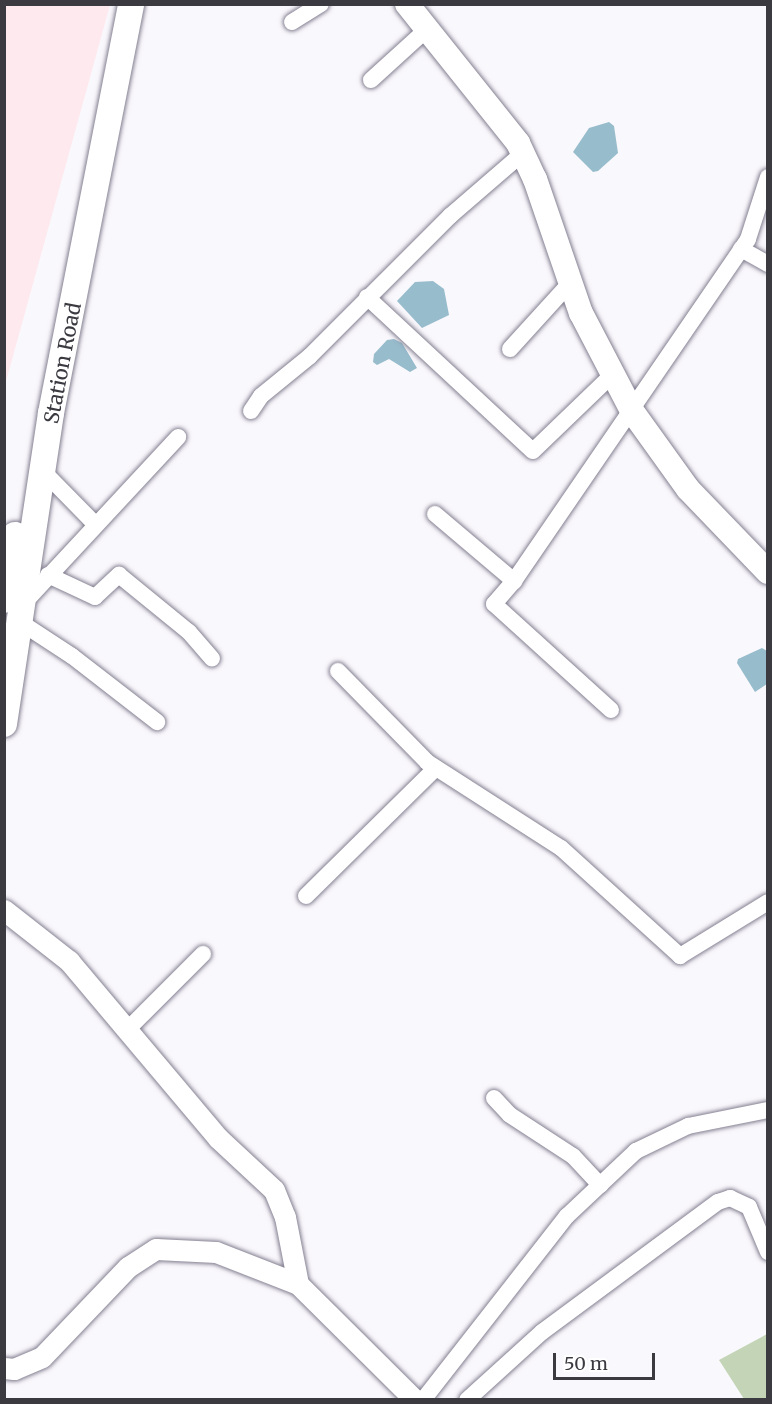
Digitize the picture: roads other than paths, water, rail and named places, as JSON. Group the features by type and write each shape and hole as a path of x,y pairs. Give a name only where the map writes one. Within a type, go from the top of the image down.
{"main road":[{"name":"Station Road","path":"4,724 16,609 115,4"},
{"name":"Station Road","path":"16,609 131,4"},
{"path":"407,4 523,153 571,282 632,411 688,489 768,572"}],"street":[{"path":"292,22 321,4"},
{"path":"371,80 427,29"},
{"path":"251,411 261,396 310,356 367,297 490,179 523,153"},
{"path":"611,710 494,604 514,580 632,411 741,249 768,177"},
{"path":"741,249 768,264"},
{"path":"510,349 571,282"},
{"path":"367,297 533,451 613,374"},
{"path":"157,722 16,609 94,523 178,437"},
{"path":"42,470 94,523"},
{"path":"435,514 514,580"},
{"path":"48,575 95,597 119,575 189,632 212,658"},
{"path":"339,671 436,768 561,848 680,956 768,902"},
{"path":"306,896 436,768"},
{"path":"4,910 69,961 218,1138 274,1191 285,1217 298,1284"},
{"path":"126,1031 203,954"},
{"path":"494,1098 510,1116 573,1156 600,1185"},
{"path":"423,1400 567,1216 636,1151 688,1126 768,1110"},
{"path":"466,1400 542,1332 718,1202 740,1200 749,1207 768,1252"},
{"path":"4,1368 14,1369 42,1357 128,1267 156,1248 216,1252 298,1284 415,1400"}],"water":[{"path":"609,122 614,126 618,153 598,171 593,172 573,152 589,128"},
{"path":"433,281 444,289 449,315 422,328 397,301 415,282"},
{"path":"394,339 402,343 417,368 410,372 389,359 377,365 373,362 374,354 387,340"},
{"path":"762,648 767,651 767,684 755,692 737,663 738,659"}]}
